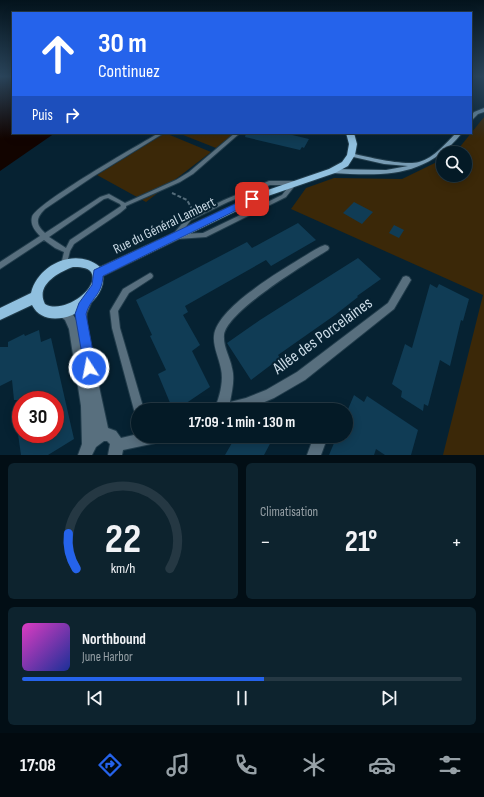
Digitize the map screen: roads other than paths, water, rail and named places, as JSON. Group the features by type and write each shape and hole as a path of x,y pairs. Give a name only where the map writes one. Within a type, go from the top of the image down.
{"main road":[{"path":"472,118 476,113 484,110"},
{"path":"350,134 354,144 351,155 375,162 394,164 424,164"},
{"path":"332,171 364,173 406,170 424,164 451,142 458,134"},
{"name":"Rue du Général Lambert","path":"98,273 262,195 332,171 345,164 351,155"},
{"path":"82,262 94,268 98,273 97,286 87,300 71,310 52,313 43,310 38,304 36,297 37,290 41,282 48,275 64,265 82,262"},
{"path":"0,314 36,297"}],"street":[{"name":"Allée des Porcelaines","path":"222,403 228,372 220,346 220,331 227,320 244,303 277,278 325,248"},
{"name":"Allée des Porcelaines","path":"248,403 302,376 391,306 406,280"},
{"path":"87,300 82,306 82,326 103,434"},
{"path":"62,312 67,314 74,329 87,406 87,450"},
{"path":"87,450 98,436 103,434 112,436 116,450 135,443"},
{"path":"314,455 319,443"}],"lane":[{"path":"66,251 55,246 43,236 35,224 34,219 43,208 92,175 160,134"},
{"path":"64,265 66,251 73,242 124,208 124,205 178,181 196,169 237,134"},
{"path":"175,237 191,218 269,183 294,183"},
{"path":"0,266 102,198 109,196 113,197 124,205"},
{"path":"137,403 116,328 114,311 126,291 150,276"}]}
